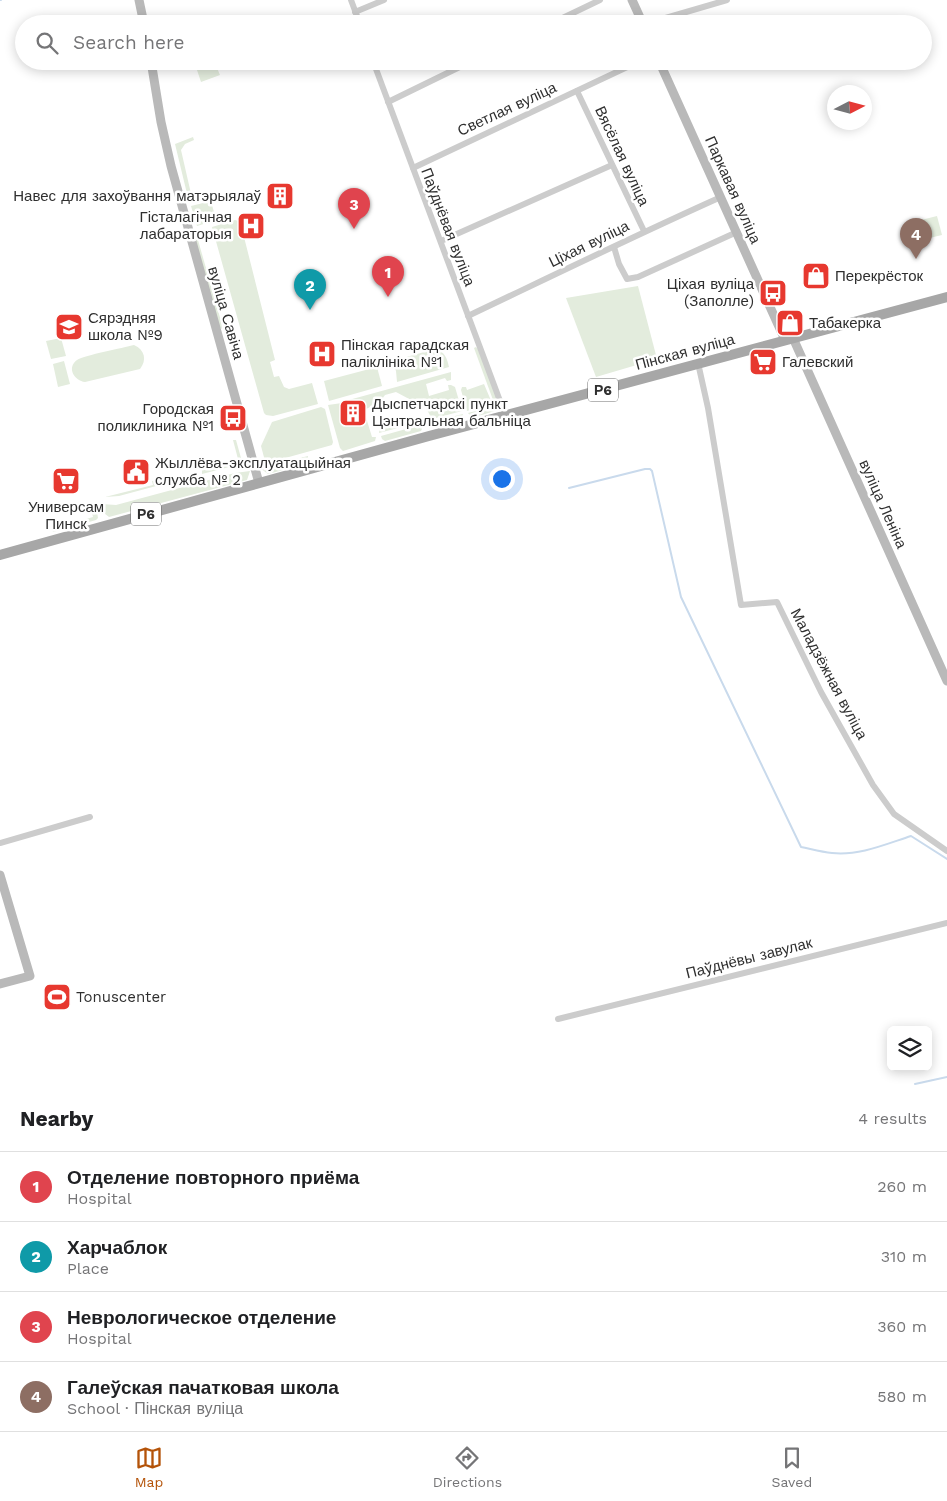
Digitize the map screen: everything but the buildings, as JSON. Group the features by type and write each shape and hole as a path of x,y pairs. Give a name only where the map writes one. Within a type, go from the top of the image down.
{"main road":[{"name":"Пінская вуліца","path":"506,417 786,336 947,297"},
{"name":"Р6","path":"0,555 506,417"}],"street":[{"path":"139,0 142,15"},
{"path":"351,0 356,15"},
{"path":"355,12 384,0"},
{"path":"569,15 600,0"},
{"path":"632,0 640,15"},
{"path":"675,15 727,0"},
{"name":"вуліца Савіча","path":"152,70 171,166 259,483"},
{"name":"Паўднёвая вуліца","path":"376,70 506,417"},
{"path":"388,102 454,70"},
{"name":"Светлая вуліца","path":"412,168 620,70"},
{"name":"Паркавая вуліца","path":"663,70 786,336"},
{"name":"Вясёлая вуліца","path":"577,90 644,231"},
{"path":"441,241 612,165"},
{"name":"Ціхая вуліца","path":"468,316 644,231 721,197"},
{"path":"614,247 619,264 627,279 638,277 737,232"},
{"name":"вуліца Леніна","path":"786,336 947,681"},
{"name":"Маладзёжная вуліца","path":"698,363 708,408 742,604 777,602 821,692 873,784 894,814 947,851"},
{"path":"2,842 90,817"},
{"path":"0,875 30,976 0,984"},
{"name":"Паўднёвы завулак","path":"558,1019 947,923"}],"green space":[{"path":"197,70 218,70 220,75 201,82"},
{"path":"193,137 194,140 185,144 181,150 192,198 189,202 175,144"},
{"path":"211,201 216,220 197,226 191,206"},
{"path":"937,216 942,235 909,243 905,224"},
{"path":"235,220 238,221 242,229 275,360 270,362 274,377 279,376 284,387 289,389 312,383 318,404 273,416 264,413 212,227"},
{"path":"196,233 222,329 219,327 194,236"},
{"path":"638,286 657,359 596,377 566,298"},
{"path":"61,338 66,356 51,359 46,341"},
{"path":"134,345 143,352 144,356 144,362 140,369 85,382 73,374 72,367 74,363 81,358"},
{"path":"476,347 498,401 493,400 474,348"},
{"path":"435,349 443,353 449,367 397,382 396,371 392,361"},
{"path":"64,361 70,384 58,387 53,364"},
{"path":"377,367 382,386 329,401 324,381"},
{"path":"451,372 451,380 447,381 445,378 426,384 429,396 449,390 448,385 451,385 455,387 462,411 432,419 426,408 396,392 385,395 379,403 366,409 345,401"},
{"path":"484,384 492,403 467,411 461,390 462,387 466,387 467,390"},
{"path":"342,403 364,411 372,437 376,437 375,441 343,451 340,448 328,405"},
{"path":"499,404 498,410 472,418 468,413"},
{"path":"321,407 325,409 333,442 332,445 271,462 265,461 261,446 272,422"},
{"path":"463,414 461,421 437,428 430,422"},
{"path":"420,416 424,421 379,433 380,427"},
{"path":"424,424 421,431 385,441 381,436"},
{"path":"233,440 236,440 241,458 233,466 202,474 202,468 206,465 208,469 238,459"},
{"path":"308,456 308,460 298,466 268,474 260,468"},
{"path":"250,471 247,480 109,517 104,513 102,504 116,505 235,473"},
{"path":"170,478 171,482 119,496 105,497 153,485 152,481"},
{"path":"97,512 98,518 96,520 53,532 52,529 93,517 92,513"}],"waterway":[{"path":"569,488 645,469 652,471 681,597 801,847 832,853 852,853 872,849 911,836 947,859"},
{"path":"915,1084 947,1077"}],"place":[{"name":"Навес для захоўвання матэрыялаў","path":"280,196"},
{"name":"Гісталагічная лабараторыя","path":"251,226"},
{"name":"Неврологическое отделение","path":"354,229"},
{"name":"Галеўская пачатковая школа","path":"916,259"},
{"name":"Перекрёсток","path":"816,276"},
{"name":"Ціхая вуліца (Заполле)","path":"773,293"},
{"name":"Отделение повторного приёма","path":"388,297"},
{"name":"Харчаблок","path":"310,310"},
{"name":"Табакерка","path":"790,323"},
{"name":"Сярэдняя школа №9","path":"69,327"},
{"name":"Пінская гарадская паліклініка №1","path":"322,354"},
{"name":"Галевский","path":"763,362"},
{"name":"Дыспетчарскі пункт Цэнтральная бальніца","path":"353,413"},
{"name":"Городская поликлиника №1","path":"233,418"},
{"name":"Жыллёва-эксплуатацыйная служба № 2","path":"136,472"},
{"name":"Универсам Пинск","path":"66,481"},
{"name":"Tonuscenter","path":"57,997"}]}
